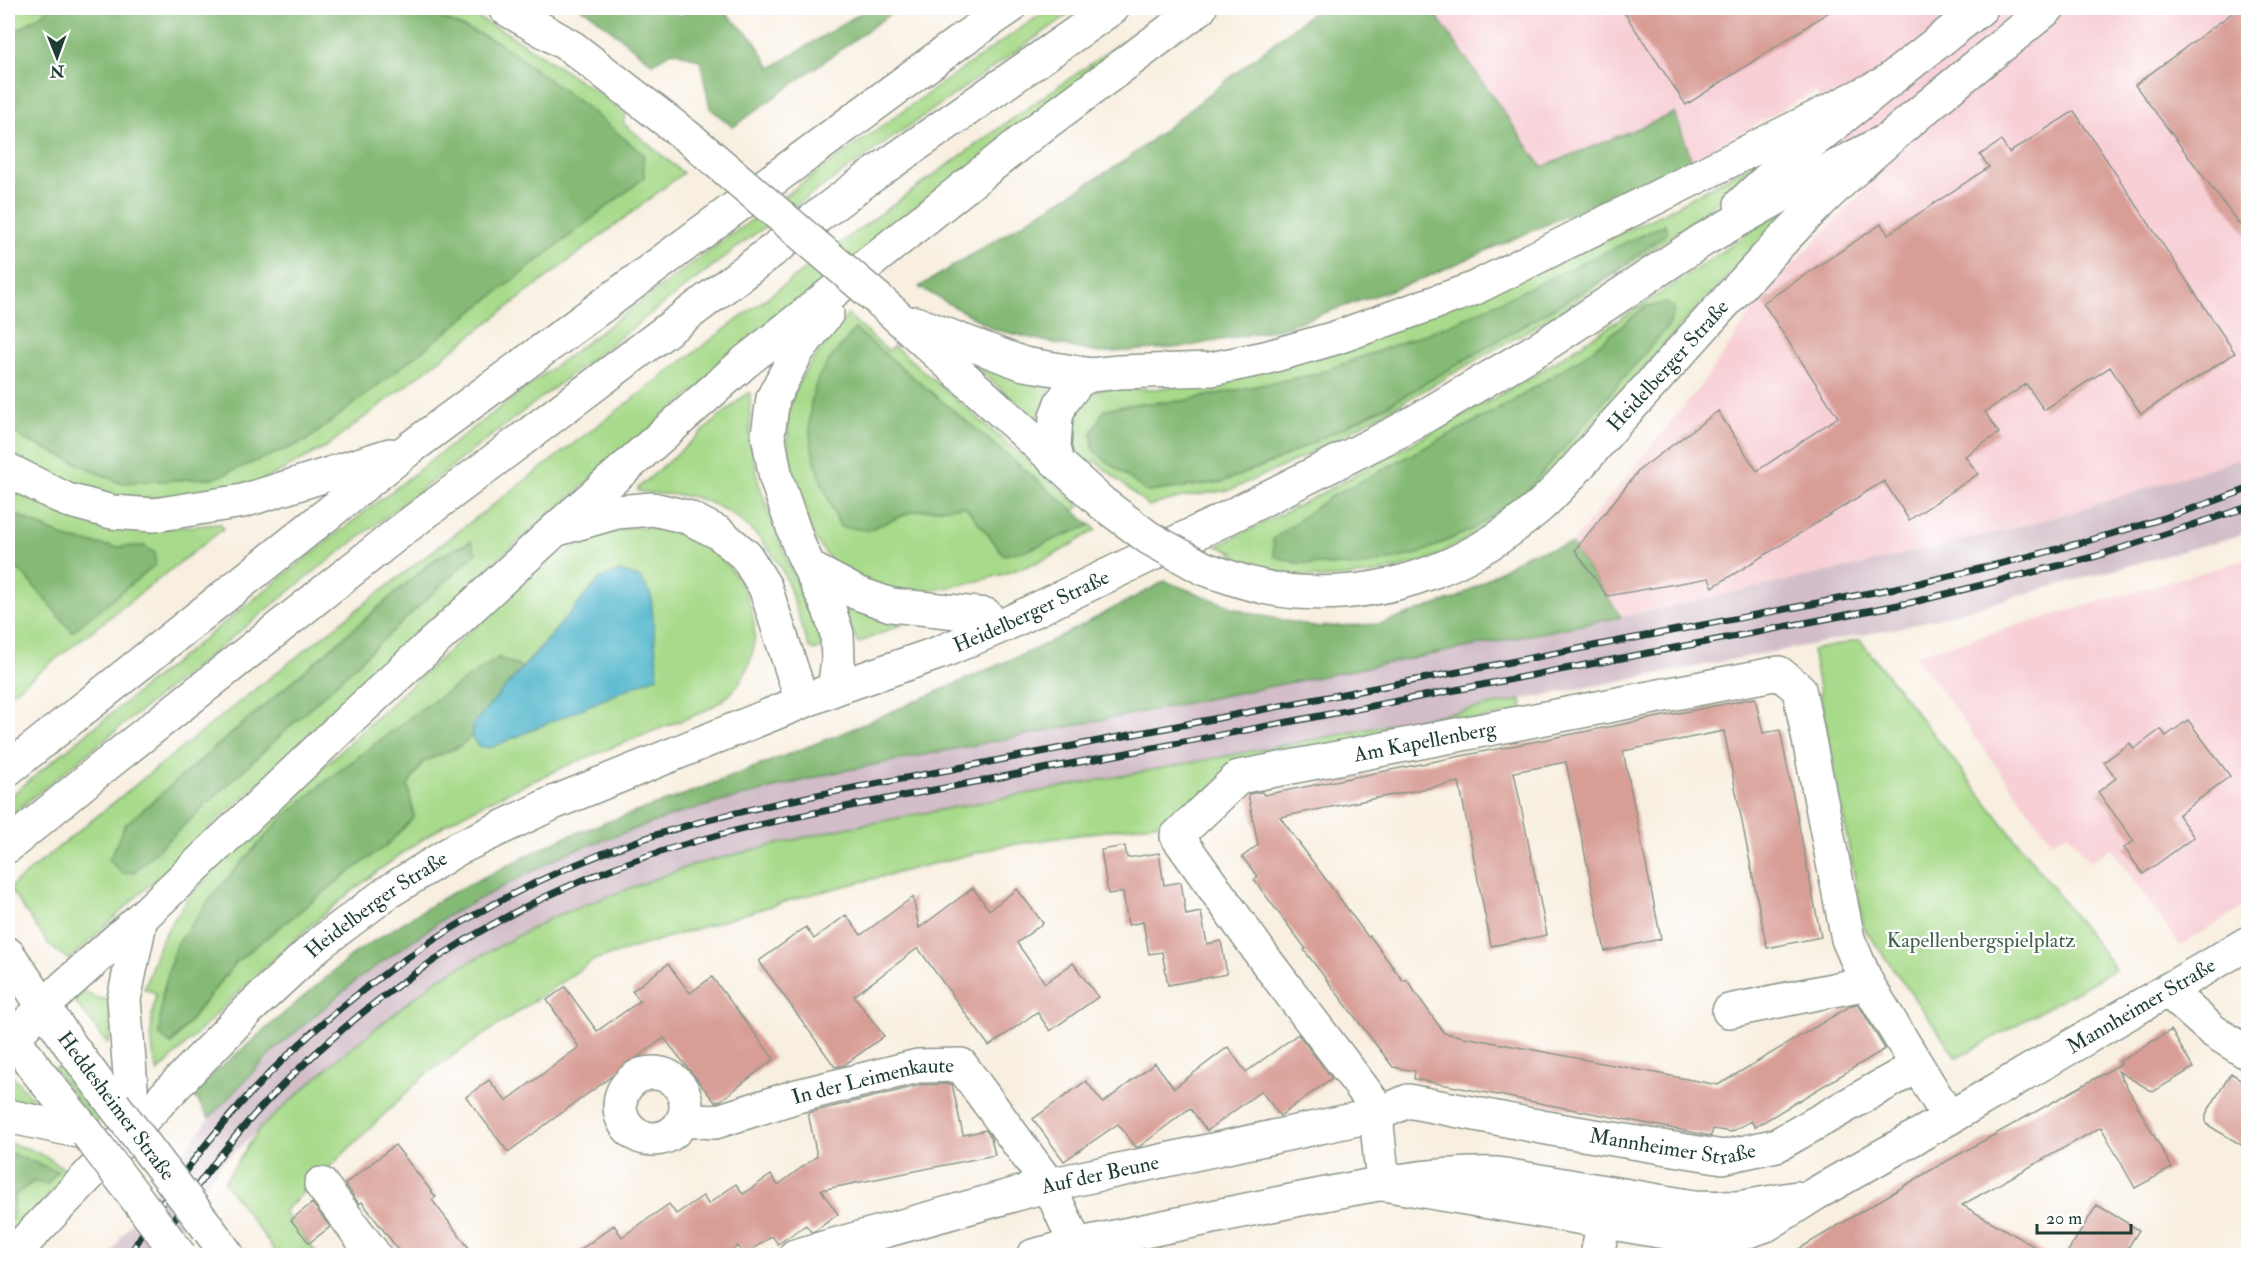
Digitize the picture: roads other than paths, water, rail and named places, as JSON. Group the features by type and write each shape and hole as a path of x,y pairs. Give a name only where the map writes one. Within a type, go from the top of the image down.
{"main road":[{"name":"Heidelberger Straße","path":"505,8 573,48 694,142 889,308 1102,503 1149,538 1216,573 1252,585 1297,592 1364,591 1427,576 1491,544 1541,504 1646,391 1724,302 1804,218 1883,142 2048,8"},
{"path":"8,769 409,449 1009,8"},
{"path":"8,846 97,772 411,522 866,180 1112,8"},
{"path":"9,1036 44,1008 348,721 555,530 745,362 1035,131 1200,8"},
{"path":"1703,240 1781,167 1981,8"},
{"path":"889,308 1024,364 1091,375 1211,369 1265,358 1335,338 1473,289 1887,82"},
{"path":"1703,240 1883,142"},
{"name":"Heidelberger Straße","path":"11,1256 247,1011 319,944 388,892 457,849 553,803 802,701 941,652 1004,625 1223,520 1413,424 1543,346 1703,240"},
{"path":"834,688 838,661 837,634 829,609 800,548 776,478 768,435 773,398 798,350 862,269"},
{"path":"1058,463 1053,434 1061,403 1079,380 1091,375"},
{"path":"8,470 67,500 112,512 154,515 243,501 409,449"},
{"path":"555,530 617,512 653,509 687,517 719,533 746,556 765,586 802,701"},
{"name":"Heidelberger Straße","path":"834,688 924,642 1058,582 1223,520"},
{"path":"810,568 857,593 891,605 986,615"},
{"name":"Am Kapellenberg","path":"1383,1184 1373,1102 1269,965 1177,836 1239,777 1779,673 1799,689 1848,939 1867,983 1949,1118"},
{"path":"122,1096 124,999 141,918"},
{"name":"Mannheimer Straße","path":"1383,1184 1606,1208 1694,1237 1734,1236 1766,1225 1815,1194 2248,943"},
{"name":"Heddesheimer Straße","path":"8,954 44,1008 122,1096 141,1139 228,1256"},
{"path":"1729,1011 1867,983"},
{"path":"2167,990 2213,1031 2248,1053"},
{"name":"Heddesheimer Straße","path":"9,1036 87,1133 180,1256"},
{"name":"In der Leimenkaute","path":"683,1120 715,1122 797,1096 918,1066 961,1065 1049,1185 1076,1245"},
{"name":"Mannheimer Straße","path":"1408,1101 1558,1130 1723,1157 1777,1145 1917,1066"},
{"name":"Auf der Beune","path":"795,1256 1049,1185 1376,1115 1408,1101"},
{"path":"8,1116 87,1133"},
{"path":"321,1184 375,1256"},
{"path":"1033,1256 1076,1245 1383,1184"},
{"path":"1597,1256 1606,1208"}],"water":[{"path":"620,571 641,578 651,596 658,676 490,748 478,746 471,736 474,723 600,579"}],"railway":[{"path":"129,1256 175,1185 227,1119 285,1058 348,1002 415,952 487,908 562,871 640,840 725,815 812,796 1911,585 2081,543 2165,518 2248,489"},
{"path":"149,1256 219,1156 267,1101 338,1033 376,1002 457,945 499,921 543,898 643,857 700,840 814,813 1914,602 2097,556 2248,507"}],"park label":[{"name":"Kapellenbergspielplatz","path":"1981,940"}]}
